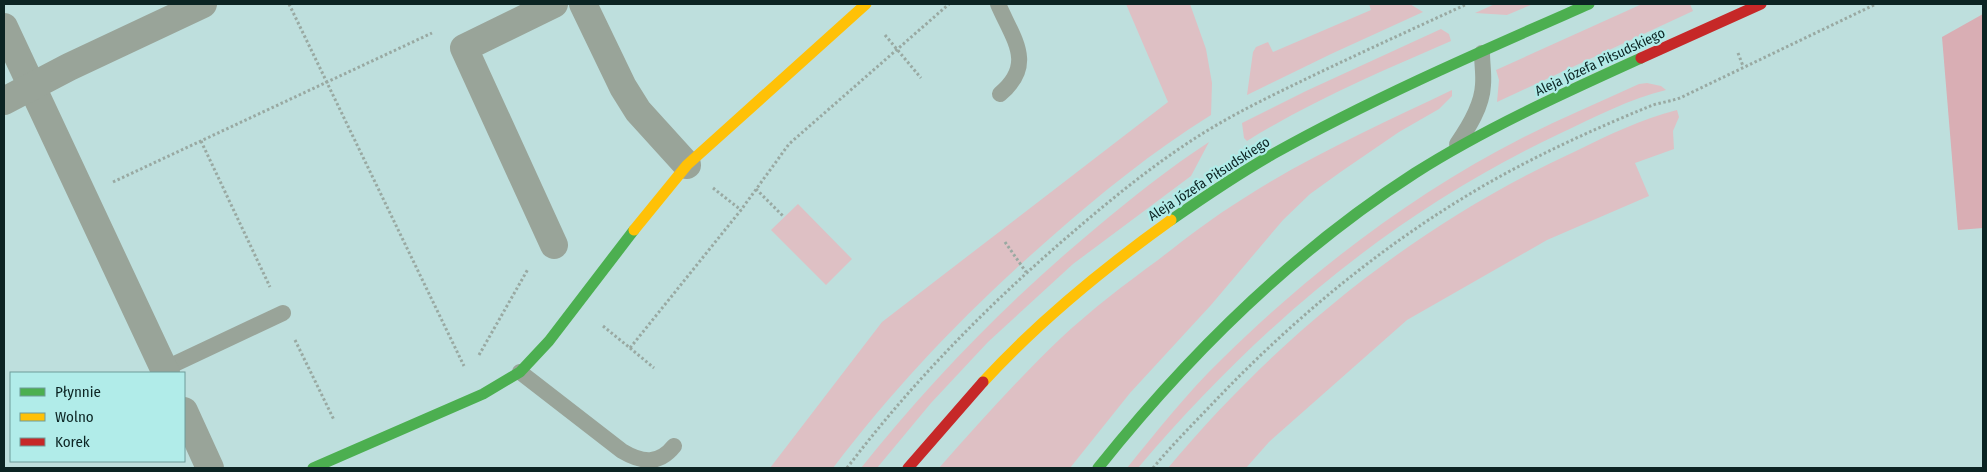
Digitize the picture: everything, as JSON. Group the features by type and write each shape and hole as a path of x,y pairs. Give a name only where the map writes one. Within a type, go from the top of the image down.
{"street":[{"path":"4,101 203,4"},
{"path":"554,4 464,48 554,245"},
{"path":"583,4 623,87 638,111 687,165"},
{"path":"313,468 483,394 520,372 549,341 653,205 687,165 866,4"},
{"name":"Aleja Józefa Piłsudskiego","path":"908,468 974,391 1031,333 1091,281 1171,219 1232,179 1307,135 1359,109 1589,4"},
{"name":"Aleja Józefa Piłsudskiego","path":"1098,468 1183,367 1244,307 1334,232 1398,186 1452,152 1564,93 1761,4"},
{"path":"4,27 165,371"},
{"path":"185,414 210,468"}],"lane":[{"path":"998,4 1021,61 1015,79 1000,94"},
{"path":"1452,152 1480,103 1483,86 1482,53"},
{"path":"165,371 282,313"},
{"path":"520,372 633,458 643,461 661,458 674,446"}],"path":[{"path":"289,4 467,372"},
{"path":"630,348 741,210 789,144 949,4"},
{"path":"1153,468 1240,375 1297,322 1368,264 1437,215 1499,177 1556,148 1656,104 1682,97 1876,4"},
{"path":"83,195 453,23 464,48"},
{"path":"894,46 921,78"},
{"path":"201,141 348,453"},
{"path":"756,189 784,217"},
{"path":"736,207 741,210"},
{"path":"1005,242 1026,272"},
{"path":"620,340 654,368"}],"shaded area":[{"path":"1126,4 1190,4 1206,49 1212,83 1211,115 1168,144 1108,189 1068,222 990,293 935,348 883,406 833,468 770,468 882,322 1168,102"},
{"path":"1369,4 1410,4 1423,12 1247,95 1253,52 1256,47 1268,42 1273,52 1371,10"},
{"path":"1495,4 1533,4 1507,15 1475,13"},
{"path":"1642,4 1690,4 1693,11 1497,102 1499,80 1496,70"},
{"path":"1983,14 1983,228 1958,230 1942,37"},
{"path":"1441,29 1449,34 1451,41 1321,100 1247,141 1244,138 1242,123 1306,91"},
{"path":"1647,83 1661,86 1666,90 1612,109 1500,164 1441,199 1385,237 1332,277 1280,321 1231,367 1138,468 1127,468 1184,399 1221,360 1290,296 1363,237 1401,210 1481,160 1565,117 1639,84"},
{"path":"1452,90 1452,96 1439,109 1399,132 1342,171 1310,194 1283,220 1211,305 1130,393 1070,468 939,468 983,418 1061,338 1108,298 1199,229 1230,207 1292,169"},
{"path":"1677,110 1679,117 1673,131 1674,149 1635,163 1649,196 1547,240 1407,320 1269,442 1246,468 1168,468 1211,419 1304,328 1354,287 1407,248 1461,212 1517,180 1625,128"},
{"path":"1209,142 1191,176 1073,264 988,342 931,403 877,468 861,468 944,372 1003,311 1097,227 1180,162"},
{"path":"798,204 852,259 826,285 771,230"}],"traffic: fast":[{"path":"1171,220 1247,170 1311,133 1429,75 1589,4"},
{"path":"1098,468 1206,345 1244,307 1326,236 1415,173 1469,141 1554,98 1641,58"},
{"path":"313,468 483,394 520,372 549,341 634,230"}],"traffic: slow":[{"path":"634,230 687,165 866,4"},
{"path":"983,382 1004,359 1073,296 1171,220"}],"traffic: jam":[{"path":"1641,58 1761,4"},
{"path":"908,468 983,382"}]}
